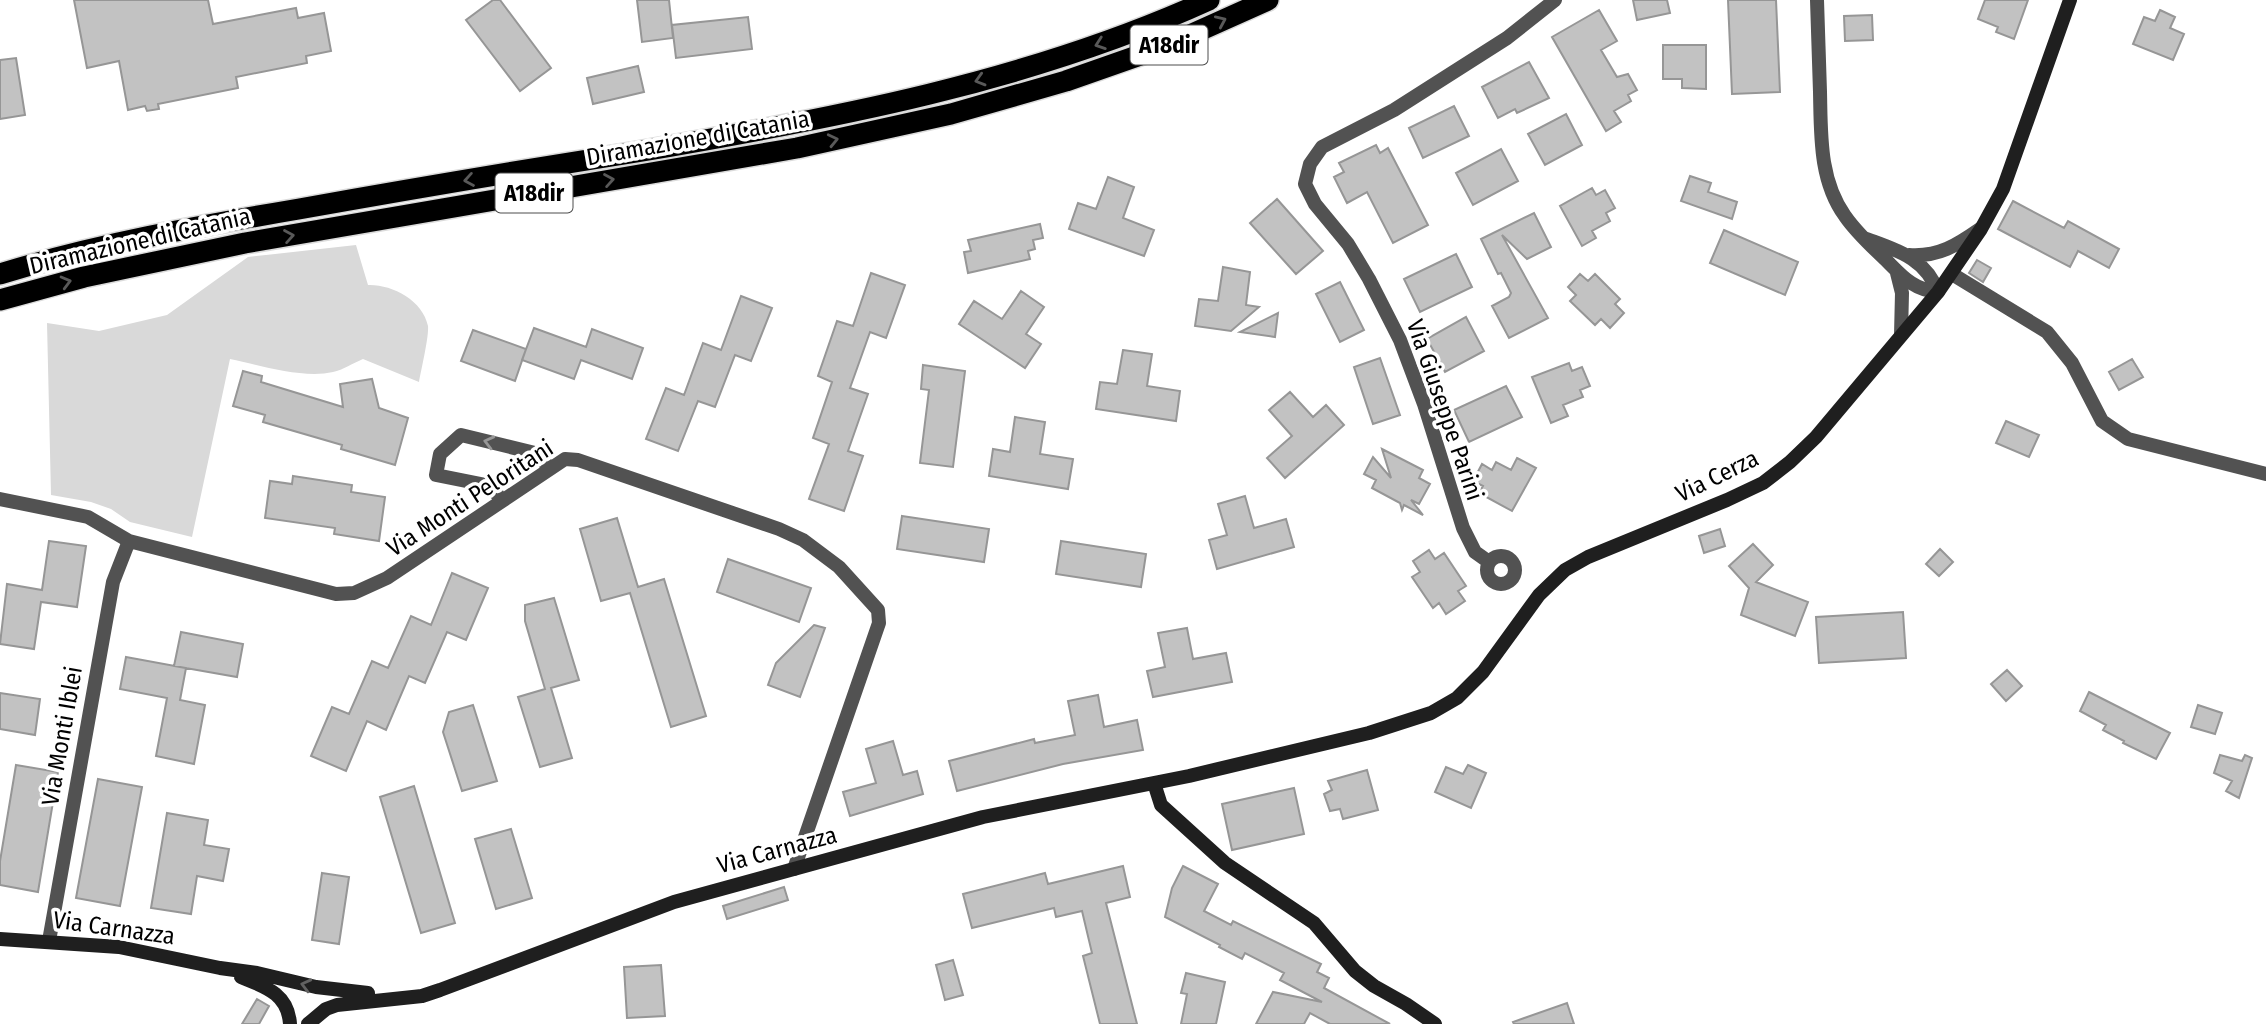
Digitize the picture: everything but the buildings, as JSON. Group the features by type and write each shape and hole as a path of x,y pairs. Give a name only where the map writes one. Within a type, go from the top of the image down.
{"highway":[{"name":"Diramazione di Catania","path":"0,274 116,244 265,215 791,126 946,89 1071,54 1150,27 1209,0"},
{"name":"Diramazione di Catania","path":"0,300 84,277 245,243 797,148 951,114 1066,80 1163,47 1268,0"},
{"path":"0,262 116,244"}],"main road":[{"name":"Via Cerza","path":"1154,783 1404,724 1432,713 1457,698 1483,671 1539,595 1565,570 1588,557 1763,483 1790,462 1816,437 1938,292 1981,229 2003,189 2070,0"},
{"name":"Via Carnazza","path":"422,996 674,902 983,817 1154,783"},
{"path":"1154,783 1161,805 1225,863 1314,923 1364,979 1434,1024"},
{"name":"Via Carnazza","path":"0,939 120,947 220,968"},
{"path":"220,968 257,973 339,991 422,996"},
{"path":"220,968 278,994 289,1013 290,1024"},
{"path":"308,1024 326,1009 337,1005 422,996"}],"street":[{"name":"Via Giuseppe Parini","path":"1489,562 1475,552 1463,528 1424,404 1400,340 1348,244 1315,204 1306,184 1310,164 1322,147 1394,110 1507,38 1555,0"},
{"path":"1817,0 1822,151 1826,177 1844,215 1897,273 1918,288 1938,292"},
{"path":"1905,255 1940,253 1955,247 1981,229"},
{"path":"1864,238 1920,262 1928,270 1938,292"},
{"path":"1897,273 1902,293 1901,335"},
{"path":"1952,274 2047,332 2072,363 2102,421 2128,439 2266,474"},
{"path":"502,501 491,486 436,475 440,454 461,435 535,453 550,468"},
{"name":"Via Monti Peloritani","path":"0,499 88,517 128,541 336,594 354,593 387,579 565,459 578,460 779,529 803,540 839,567 878,610 879,623 794,869"},
{"name":"Via Monti Iblei","path":"49,941 113,582 128,541"}],"shaded area":[{"path":"356,245 368,285 386,287 405,295 420,308 425,317 428,331 419,382 363,359 337,371 308,374 230,359 192,537 130,522 111,509 91,502 51,495 47,323 99,331 167,315 248,257"}]}
